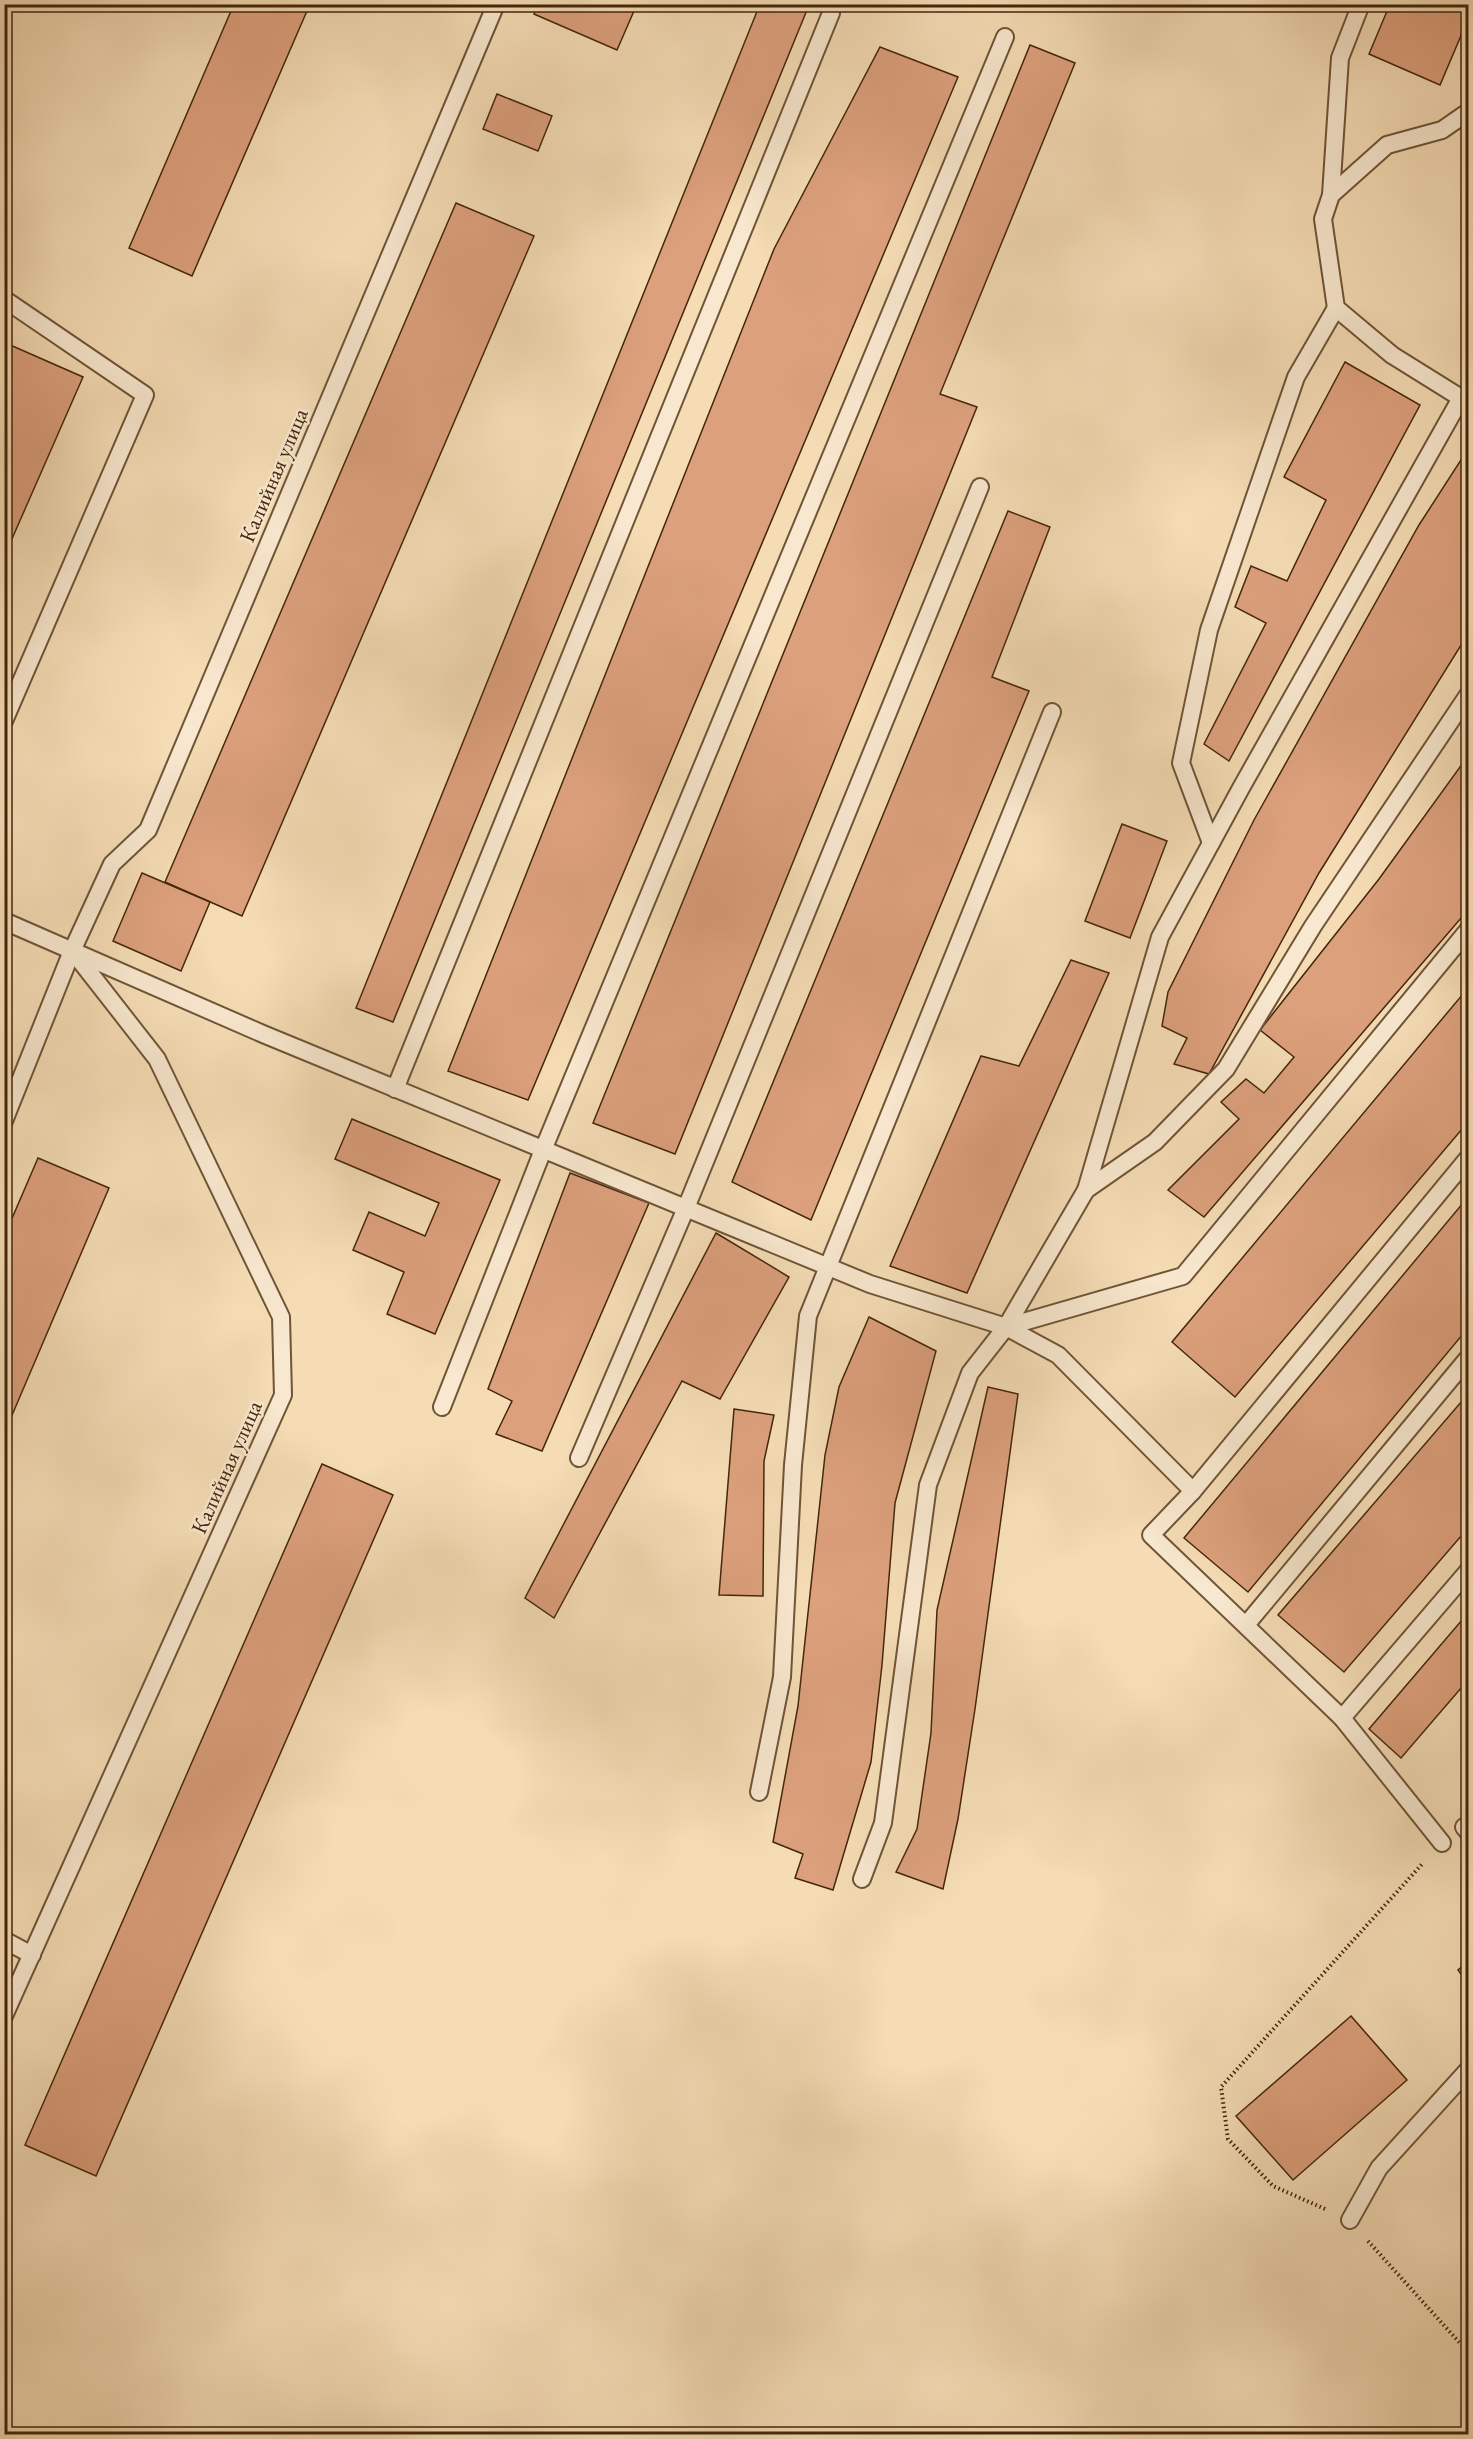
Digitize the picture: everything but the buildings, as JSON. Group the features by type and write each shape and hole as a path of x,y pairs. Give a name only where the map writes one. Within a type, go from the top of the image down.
{"lane":[{"name":"Калийная улица","path":"4,1121 72,951 112,864 148,830 496,4"},
{"path":"1211,843 1180,763 1209,630 1296,376 1336,308 1323,219 1331,195 1340,58 1361,4"},
{"path":"395,1089 831,13"},
{"path":"442,1407 543,1150 1005,37"},
{"path":"1331,195 1387,145 1442,130 1468,112"},
{"path":"4,299 145,395 4,721"},
{"path":"862,1879 883,1823 928,1485 970,1372 1006,1327 1086,1190 1161,937 1211,843 1465,400 1392,355 1336,308"},
{"path":"579,1458 686,1208 980,487"},
{"path":"1086,1190 1155,1142 1226,1069 1313,926 1468,695"},
{"path":"759,1792 782,1677 793,1465 808,1316 826,1266 1052,712"},
{"path":"4,921 395,1089 870,1284 1006,1327 1058,1355 1193,1491"},
{"path":"1006,1327 1183,1276 1468,930"},
{"name":"Калийная улица","path":"4,2016 283,1395 281,1317 157,1059 72,951"},
{"path":"1442,1843 1342,1718 1151,1535 1193,1491 1468,1158"},
{"path":"1246,1625 1468,1358"},
{"path":"1342,1718 1468,1571"},
{"path":"4,1940 32,1955"},
{"path":"1350,2220 1379,2168 1468,2070"}],"path":[{"path":"1442,1843 1221,2086 1228,2139 1265,2179 1273,2186 1350,2220 1468,2352"}]}
